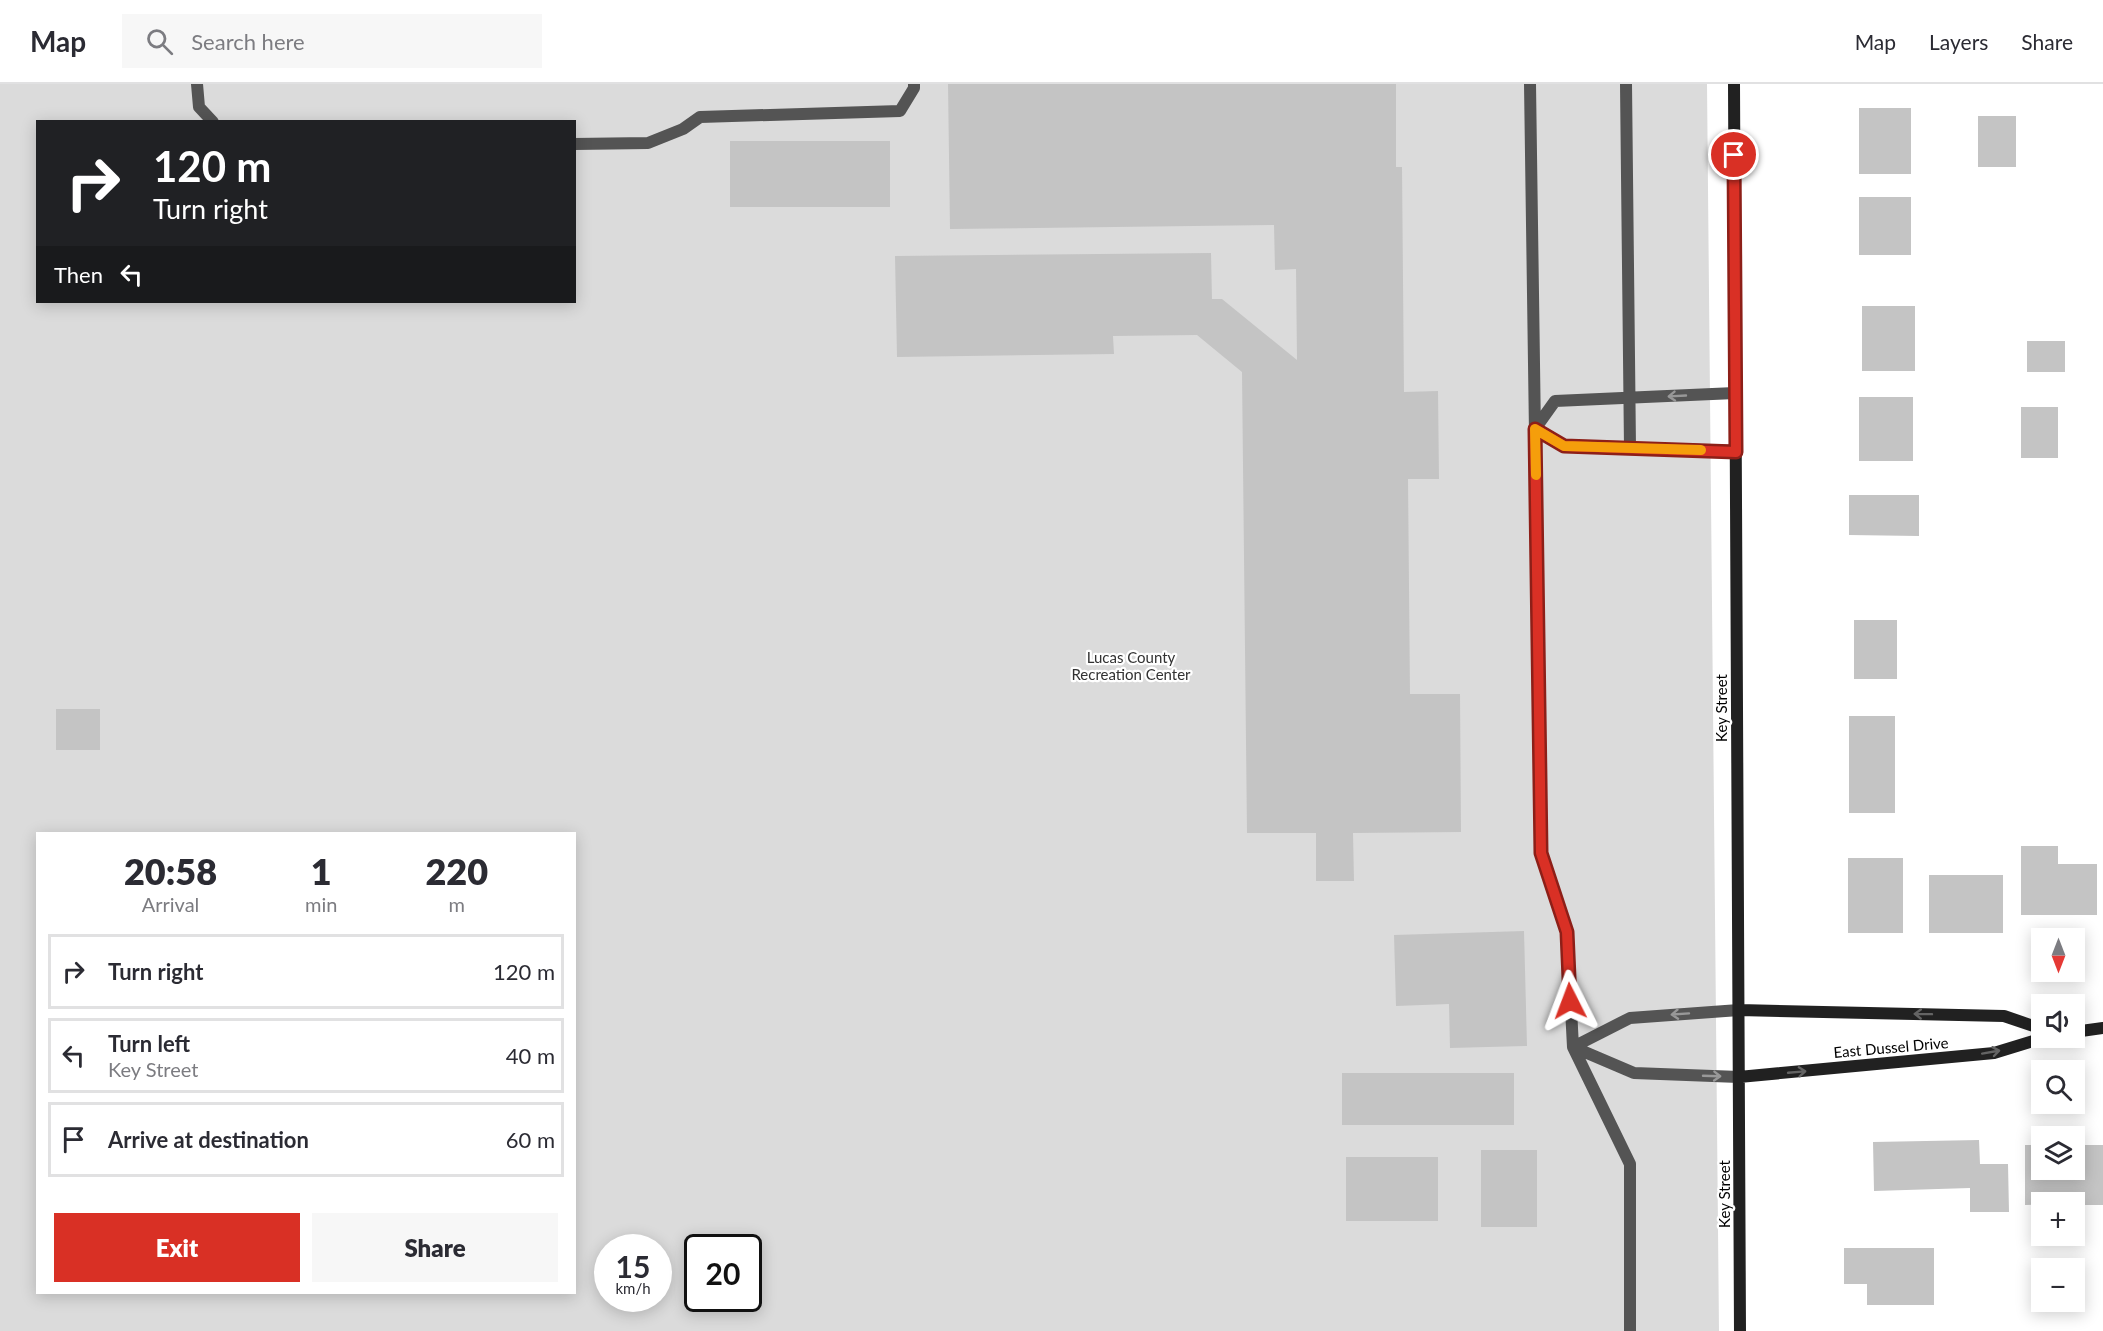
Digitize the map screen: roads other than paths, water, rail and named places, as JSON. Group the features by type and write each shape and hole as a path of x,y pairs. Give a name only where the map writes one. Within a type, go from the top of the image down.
{"street":[{"name":"Key Street","path":"1734,84 1740,1331"},
{"name":"East Dussel Drive","path":"1739,1010 2004,1016 2031,1025"},
{"path":"2085,1030 2103,1028"},
{"name":"East Dussel Drive","path":"1739,1077 1994,1053 2031,1042"}],"lane":[{"path":"197,84 199,107 211,120"},
{"path":"576,144 648,143 683,129 700,117 900,111 914,88 914,84"},
{"path":"1530,84 1541,853 1567,932 1573,1047 1630,1164 1630,1331"},
{"path":"1626,84 1630,448"},
{"path":"1535,429 1555,401 1736,393"},
{"path":"1535,429 1564,446 1736,452"},
{"path":"1573,1047 1630,1018 1739,1010"},
{"path":"1573,1047 1634,1073 1739,1077"}],"park label":[{"name":"Lucas County Recreation Center","path":"1131,666"}]}
